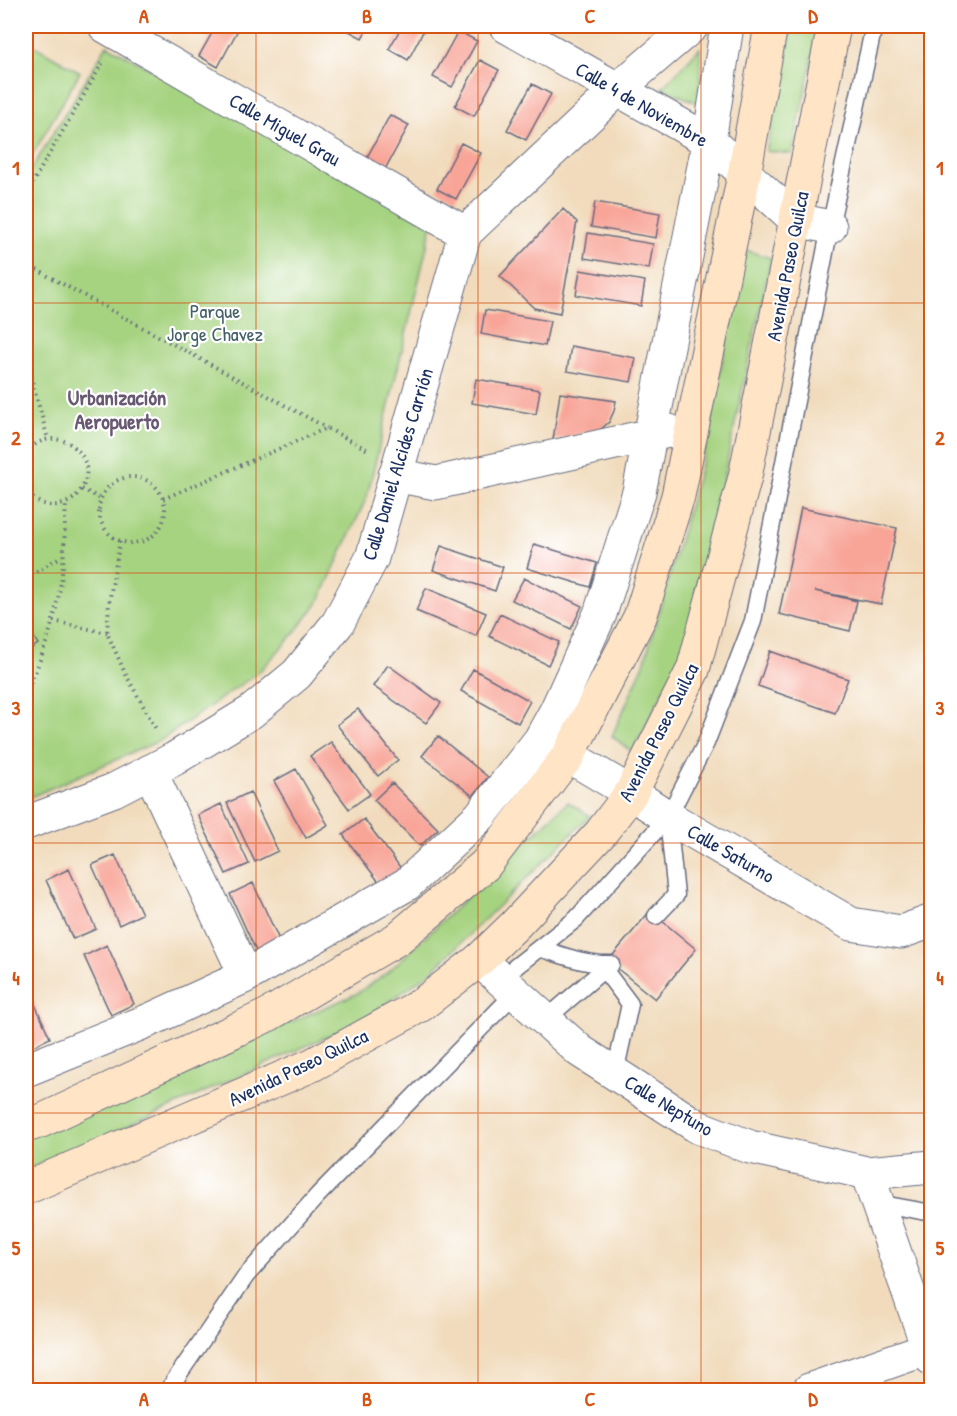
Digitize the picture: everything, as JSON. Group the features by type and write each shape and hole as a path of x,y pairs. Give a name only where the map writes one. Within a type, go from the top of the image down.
{"main road":[{"path":"26,1126 267,1015 397,939 485,865 568,756 640,617 678,496 744,175 771,26"},
{"name":"Avenida Paseo Quilca","path":"26,1188 312,1065 421,1005 498,977 631,793 693,670 745,477 834,26"}],"street":[{"name":"Calle Miguel Grau","path":"105,26 465,233"},
{"name":"Calle 4 de Noviembre","path":"506,26 709,141 796,220 830,227"},
{"path":"465,233 618,90 692,26"},
{"path":"26,1070 152,1019 246,976 407,884 480,816 540,740 556,711 600,614 639,492 709,141 727,26"},
{"name":"Calle Daniel Alcides Carrión","path":"26,823 114,790 162,765 251,712 297,674 338,623 372,558 465,233"},
{"path":"395,475 436,483 692,426"},
{"name":"Calle Saturno","path":"540,740 851,924 901,932 931,920"},
{"path":"162,765 246,976"},
{"name":"Calle Neptuno","path":"498,977 580,1051 698,1127 750,1147 867,1173 932,1167"},
{"path":"809,1390 930,1351 867,1173"}],"lane":[{"path":"168,1390 246,1276 318,1195 498,977 576,919 668,817 706,743 753,621 830,227 874,26"},
{"path":"656,916 676,895 668,817"},
{"path":"539,948 606,966 630,1004 615,1073"},
{"path":"545,1020 606,966"},
{"path":"877,1203 932,1213"}],"path":[{"path":"26,194 103,61"},
{"path":"26,264 375,453 395,475"},
{"path":"26,359 48,439"},
{"path":"163,499 327,428"},
{"path":"26,453 38,442 59,439 69,442 77,449 86,468 86,479 82,489 66,503 45,505 35,500 26,490"},
{"path":"132,477 151,483 159,490 163,499 164,520 159,530 141,542 120,541 104,528 99,509 101,499 113,483 132,477"},
{"path":"82,489 101,499"},
{"path":"26,694 40,662 61,586 66,503"},
{"path":"120,541 109,603 107,633 162,765"},
{"path":"26,578 63,556"},
{"path":"53,621 107,633"}],"green space":[{"path":"792,26 819,26 792,154 766,151"},
{"path":"26,41 80,72 26,166"},
{"name":"Parque Jorge Chavez","path":"107,45 432,225 367,497 319,601 294,634 259,672 161,740 26,799 26,178"},
{"path":"700,48 700,104 662,88"},
{"path":"745,250 771,258 687,645 632,752 612,736 644,664 702,461"},
{"path":"568,802 590,816 430,973 361,1021 26,1173 26,1136 356,994 387,973"}],"building":[{"path":"216,26 240,26 218,67 199,56"},
{"path":"344,26 369,26 362,38 343,28"},
{"path":"402,26 426,26 408,60 389,49"},
{"path":"458,31 477,41 452,87 433,77"},
{"path":"480,60 499,70 474,116 455,106"},
{"path":"532,84 551,94 526,140 507,130"},
{"path":"390,115 409,125 384,171 365,161"},
{"path":"461,143 481,153 456,199 437,189"},
{"path":"595,202 660,213 656,238 591,227"},
{"path":"563,209 577,222 560,313 534,308 500,276"},
{"path":"588,233 653,244 649,269 584,258"},
{"path":"580,270 645,281 641,306 576,295"},
{"path":"485,310 550,321 545,346 481,334"},
{"path":"571,346 636,358 631,382 567,371"},
{"path":"476,379 540,390 536,414 472,403"},
{"path":"560,393 616,401 609,422 600,430 553,440"},
{"path":"801,508 897,528 881,604 815,591 857,601 850,631 779,614"},
{"path":"534,544 597,563 590,587 527,568"},
{"path":"441,546 503,567 495,591 433,570"},
{"path":"524,578 582,606 571,629 512,600"},
{"path":"426,588 486,613 476,636 416,611"},
{"path":"500,614 559,642 548,665 489,636"},
{"path":"26,624 38,644 26,652"},
{"path":"770,651 848,679 835,713 758,686"},
{"path":"388,665 441,703 426,723 373,686"},
{"path":"473,669 530,701 518,723 461,691"},
{"path":"358,709 398,760 378,776 337,725"},
{"path":"438,736 488,777 473,796 422,756"},
{"path":"331,742 370,794 349,809 310,756"},
{"path":"296,769 328,825 306,838 274,781"},
{"path":"392,783 438,829 420,846 374,800"},
{"path":"250,792 278,851 255,862 227,803"},
{"path":"221,804 249,864 226,874 198,815"},
{"path":"364,819 403,871 382,886 343,835"},
{"path":"115,855 142,914 119,925 92,865"},
{"path":"69,869 96,929 73,939 46,880"},
{"path":"253,883 280,942 257,953 230,894"},
{"path":"650,911 696,949 655,999 608,961"},
{"path":"107,945 134,1004 111,1015 84,956"},
{"path":"26,984 50,1038 27,1049 26,1045"}],"district":[{"name":"Urbanización Aeropuerto","path":"117,409"}]}
